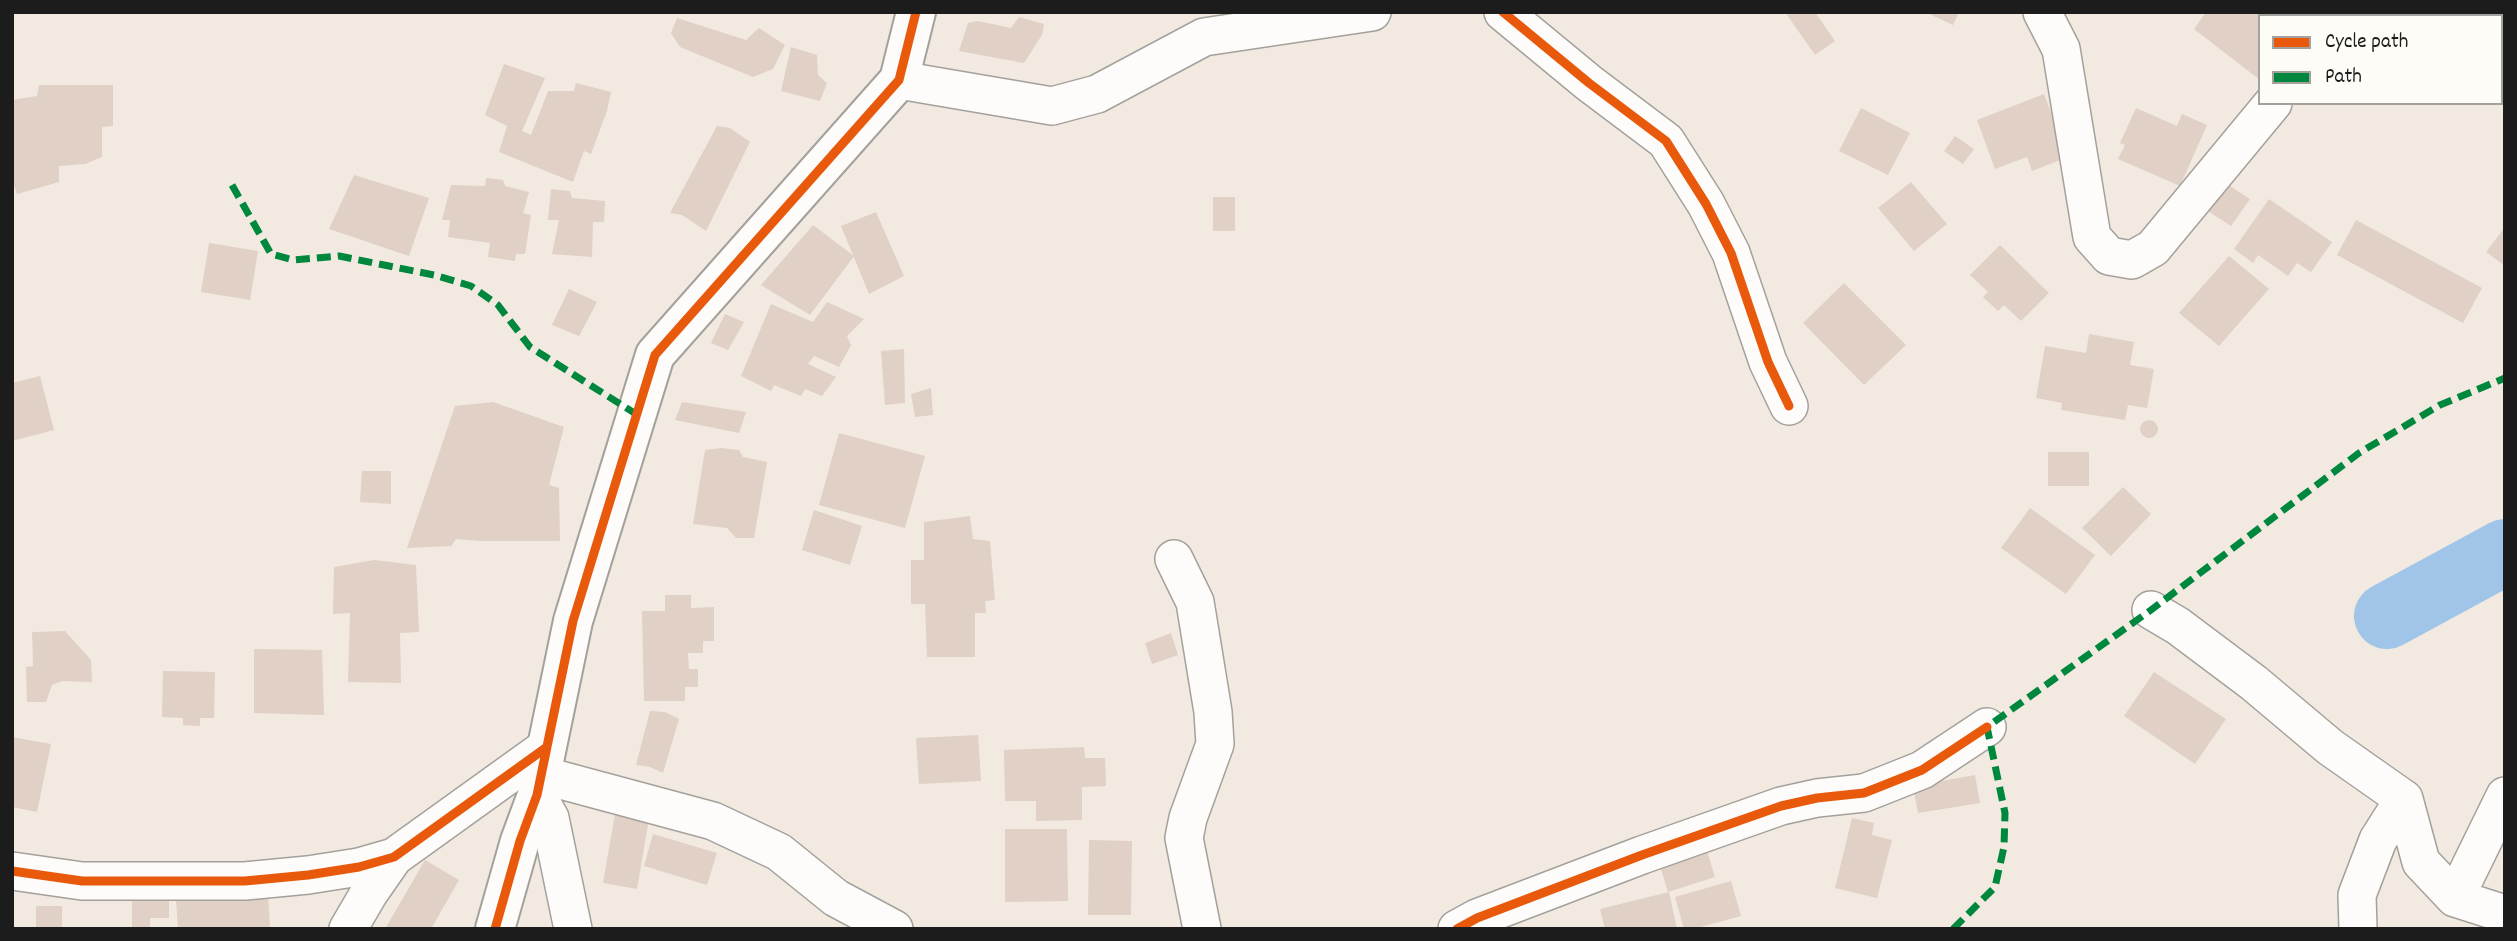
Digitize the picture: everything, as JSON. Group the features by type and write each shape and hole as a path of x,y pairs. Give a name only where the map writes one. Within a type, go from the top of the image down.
{"street":[{"path":"495,929 542,772 573,621 655,355 899,80 916,12"},
{"path":"899,80 1052,106 1097,94 1204,37 1372,12"},
{"path":"1503,12 1666,142 1706,204 1731,253 1768,362 1789,406"},
{"path":"2042,12 2062,49 2092,237 2109,256 2132,260 2153,248 2271,105"},
{"path":"1174,559 1195,602 1214,723 1215,744 1188,818 1184,838 1202,929"},
{"path":"2151,610 2189,634 2254,683 2330,747 2404,799 2421,862 2455,898 2505,914"},
{"path":"1457,929 1477,918 1642,855 1781,806 1816,798 1864,793 1922,770 1987,727"},
{"path":"542,772 573,929"},
{"path":"12,871 82,881 245,881 359,867 394,857 542,772 713,821 779,852 836,898 894,929"},
{"path":"2455,898 2505,796"},
{"path":"2358,929 2357,895 2378,839 2404,799"},
{"path":"348,929 394,857"}],"building":[{"path":"1785,12 1815,12 1835,41 1815,55"},
{"path":"1925,12 1959,12 1953,25"},
{"path":"2206,12 2282,14 2258,14 2258,78 2194,29"},
{"path":"1019,17 1044,24 1042,35 1024,63 959,51 968,23 978,21 1011,28"},
{"path":"677,18 746,40 759,28 785,45 773,69 753,77 680,47 671,33"},
{"path":"791,47 817,55 818,75 827,83 820,101 781,91"},
{"path":"504,64 545,78 522,131 531,135 548,91 574,91 576,83 611,92 591,154 584,151 573,182 499,152 507,126 485,115"},
{"path":"39,85 113,85 113,126 102,127 102,157 85,164 59,166 59,182 17,194 12,180 12,100 37,96"},
{"path":"2044,94 2068,157 2032,171 2027,157 1995,169 1977,120"},
{"path":"1861,108 1910,133 1888,175 1839,151"},
{"path":"2136,108 2177,126 2182,114 2207,125 2180,186 2118,159 2125,145 2120,143"},
{"path":"717,126 730,128 750,142 706,231 682,215 670,213"},
{"path":"1955,136 1974,149 1963,164 1944,151"},
{"path":"354,175 429,198 409,256 329,229"},
{"path":"486,178 503,180 505,186 529,192 523,213 531,215 525,254 516,254 515,261 488,257 490,243 448,237 450,220 442,220 451,185 485,186"},
{"path":"1911,182 1947,224 1914,251 1878,208"},
{"path":"2227,184 2250,199 2231,226 2208,211"},
{"path":"551,189 570,191 572,198 605,201 604,222 593,222 592,257 552,254 559,220 548,220"},
{"path":"1213,197 1235,197 1235,231 1213,231"},
{"path":"2269,199 2332,242 2311,272 2297,263 2288,276 2258,255 2253,263 2234,249"},
{"path":"876,212 904,276 869,294 841,226"},
{"path":"2356,220 2482,288 2463,323 2337,255"},
{"path":"813,225 854,256 810,315 761,285"},
{"path":"2505,227 2505,266 2486,252"},
{"path":"209,243 258,251 250,300 201,292"},
{"path":"2000,245 2049,293 2021,321 2004,305 1998,311 1983,297 1988,292 1970,275"},
{"path":"2229,256 2269,289 2219,346 2179,313"},
{"path":"1844,283 1906,345 1864,385 1803,323"},
{"path":"569,289 597,302 579,336 552,325"},
{"path":"827,302 864,319 847,336 851,345 839,367 814,356 808,364 836,377 822,396 805,389 801,396 774,385 771,391 741,376 771,304 813,322"},
{"path":"725,314 744,322 728,350 711,343"},
{"path":"2089,334 2134,342 2130,365 2154,369 2147,408 2128,405 2125,420 2061,410 2062,403 2036,398 2045,346 2086,353"},
{"path":"904,349 905,403 885,405 881,351"},
{"path":"40,376 54,430 12,441 12,383"},
{"path":"931,388 933,415 915,417 911,394"},
{"path":"493,402 564,427 549,485 559,488 560,541 456,539 451,546 407,548 455,406"},
{"path":"682,402 746,412 739,433 675,420"},
{"path":"2145,420 2153,420 2158,429 2156,436 2145,438 2140,433 2140,425"},
{"path":"839,433 925,456 905,528 819,505"},
{"path":"705,450 739,450 743,457 767,462 754,538 736,538 727,528 693,524"},
{"path":"2048,452 2089,452 2089,486 2048,486"},
{"path":"362,471 391,471 391,504 360,502"},
{"path":"2123,487 2151,514 2111,556 2082,528"},
{"path":"2030,508 2095,555 2066,594 2001,548"},
{"path":"814,510 862,526 850,565 802,550"},
{"path":"970,516 973,539 990,541 995,600 985,601 986,613 975,613 975,657 927,657 925,604 911,604 911,560 924,560 924,522"},
{"path":"374,560 416,565 419,632 400,633 401,683 348,682 350,613 333,614 334,567"},
{"path":"665,595 691,595 691,608 714,607 714,641 703,641 703,653 688,653 689,669 698,669 698,687 685,687 685,701 644,701 642,611 665,611"},
{"path":"65,631 91,660 92,682 62,681 52,685 46,702 27,702 26,667 33,666 32,632"},
{"path":"1171,633 1178,655 1152,664 1145,643"},
{"path":"254,649 322,650 324,715 254,713"},
{"path":"163,671 215,672 214,718 200,718 200,726 183,725 183,718 162,717"},
{"path":"2154,672 2226,719 2195,764 2124,716"},
{"path":"650,711 665,712 679,719 663,773 636,765"},
{"path":"978,735 981,781 919,784 916,738"},
{"path":"12,737 51,744 37,812 12,807"},
{"path":"1084,747 1085,758 1105,758 1106,786 1082,787 1082,820 1036,821 1036,801 1005,801 1004,750"},
{"path":"1975,775 1980,803 1918,813 1913,786"},
{"path":"616,808 650,813 637,889 603,883"},
{"path":"1852,818 1874,823 1872,835 1892,840 1877,898 1835,888"},
{"path":"1005,829 1067,829 1068,901 1005,902"},
{"path":"653,834 717,853 707,885 644,866"},
{"path":"1089,840 1132,841 1131,915 1088,915"},
{"path":"1707,851 1715,877 1668,892 1660,866"},
{"path":"425,860 459,880 431,929 385,929"},
{"path":"1731,881 1741,916 1684,929 1675,897"},
{"path":"1669,892 1677,929 1605,929 1600,909"},
{"path":"132,894 169,894 169,918 150,918 150,929 132,929"},
{"path":"268,894 270,929 178,929 176,900"},
{"path":"36,906 62,906 62,929 36,929"}],"waterway":[{"path":"2387,616 2505,552"}],"marked path":[{"path":"232,185 271,254 293,260 339,256 434,275 471,286 498,305 530,347 636,414"},
{"path":"1953,929 1995,887 2004,847 2005,813 1987,727 2151,610 2359,453 2440,405 2505,378"}],"cycle path":[{"path":"495,929 520,841 537,795 573,621 655,355 899,80 916,12"},
{"path":"1503,12 1589,83 1666,141 1706,204 1731,253 1768,362 1789,406"},
{"path":"1457,929 1477,918 1642,855 1781,806 1817,798 1864,793 1922,770 1987,727"},
{"path":"12,871 82,881 245,881 359,867 394,857 547,747"}]}
